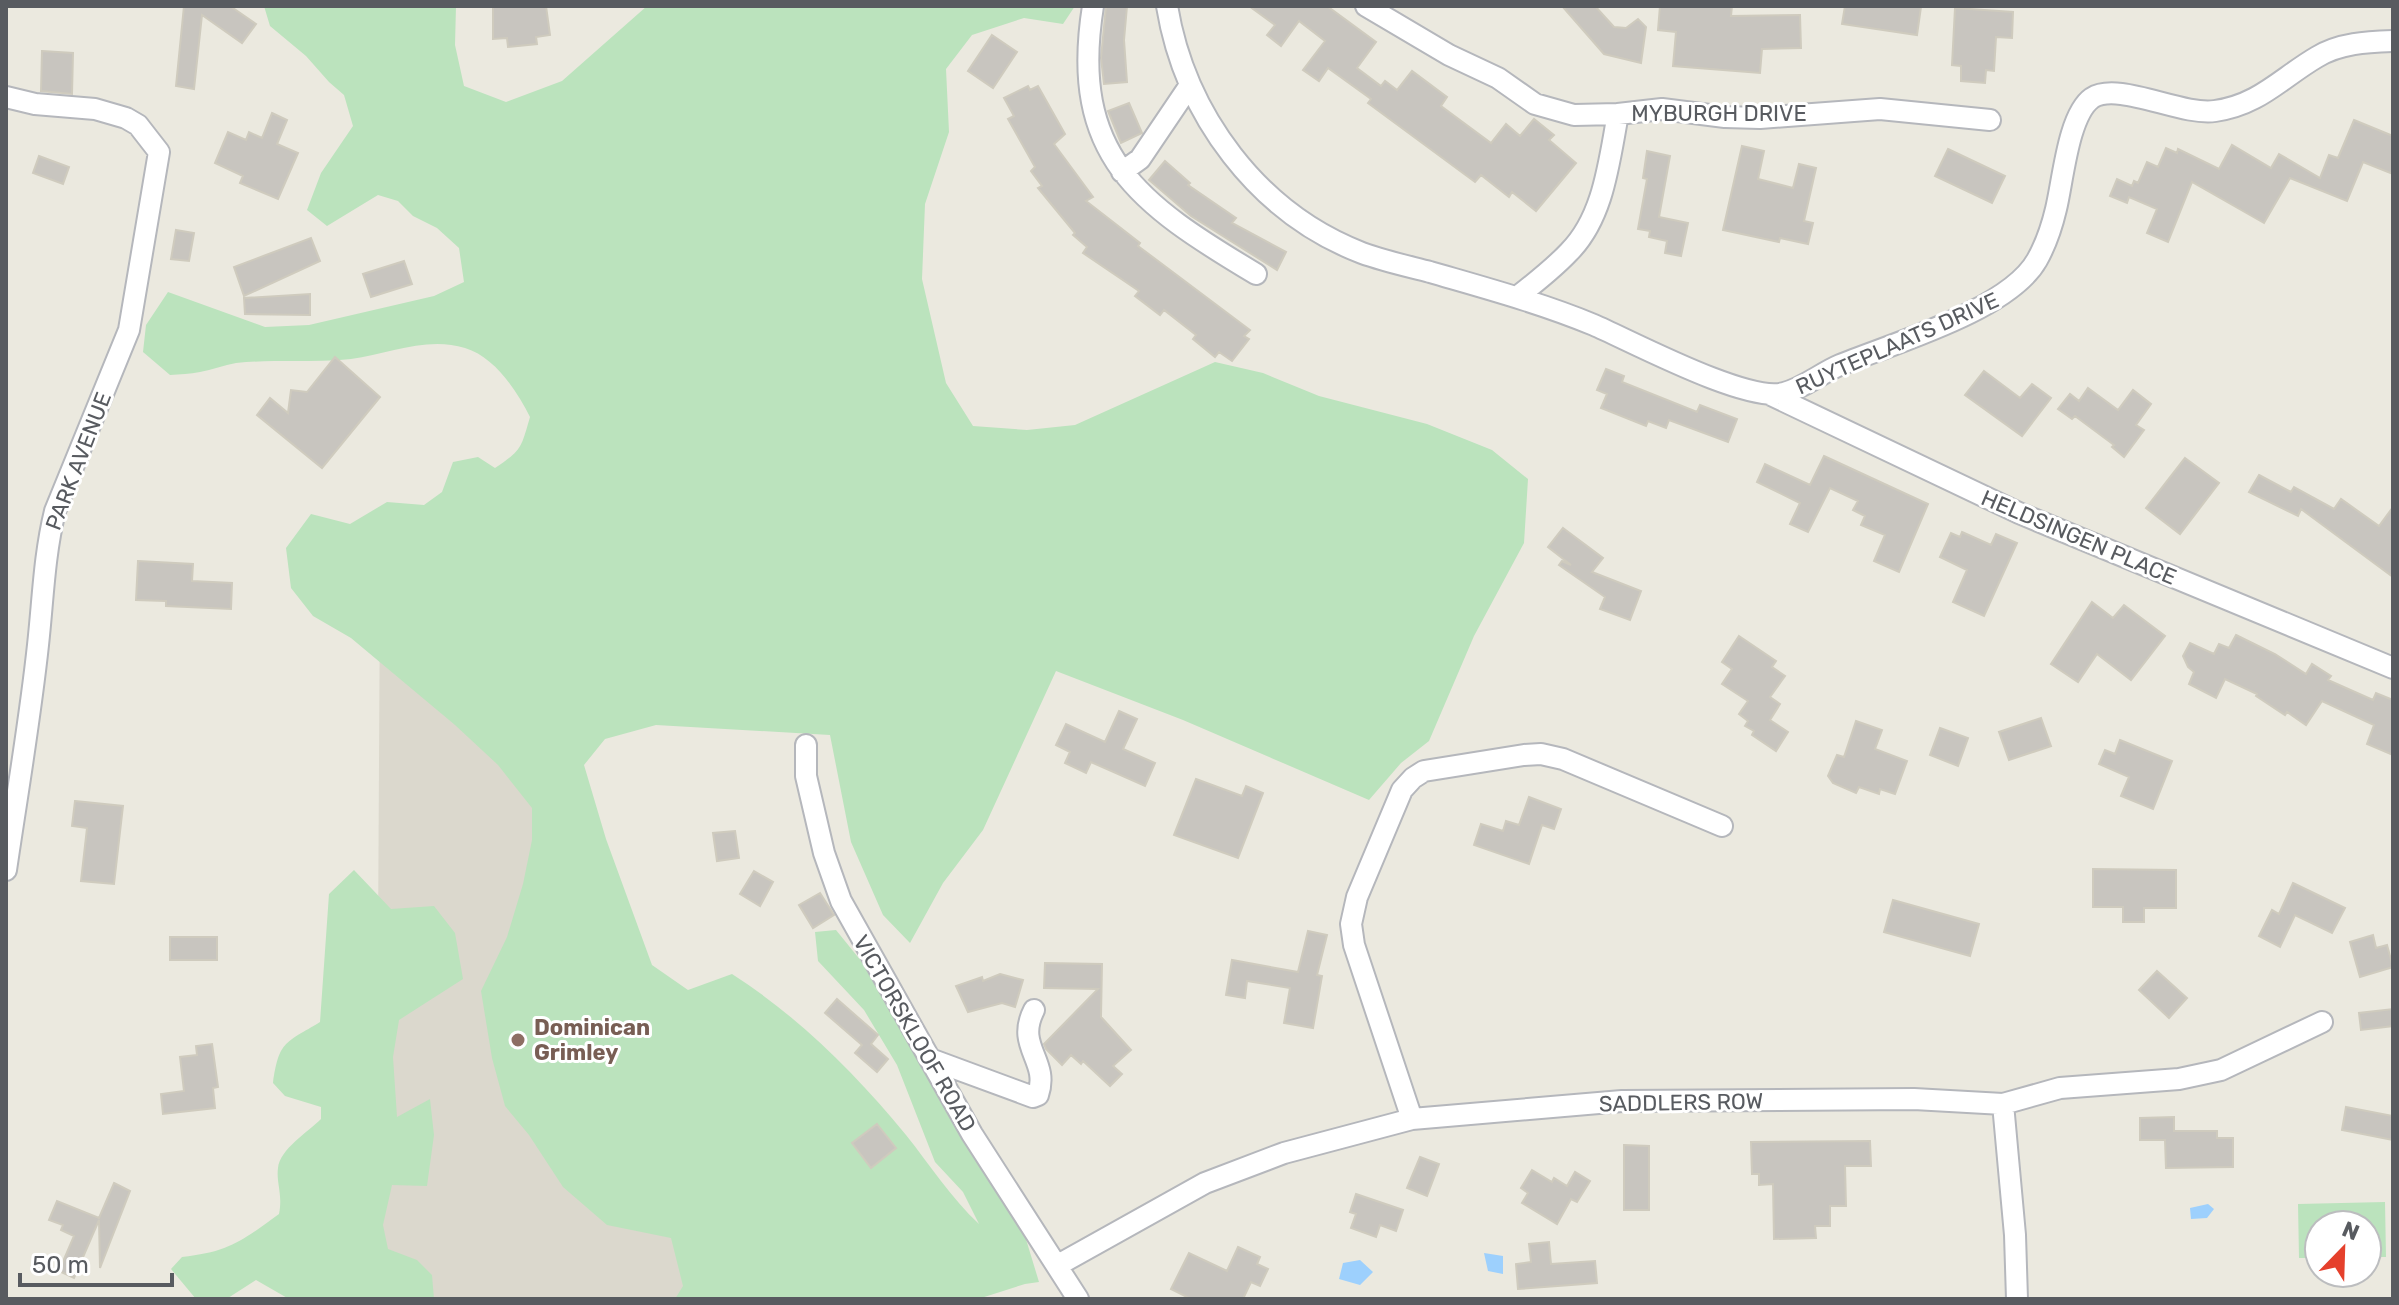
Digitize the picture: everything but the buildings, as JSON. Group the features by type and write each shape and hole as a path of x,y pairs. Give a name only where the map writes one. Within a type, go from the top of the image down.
{"street":[{"path":"1093,6 1088,57 1092,95 1103,139 1122,172 1144,197 1183,229 1256,274"},
{"name":"RUYTEPLAATS DRIVE","path":"1167,6 1173,41 1190,85 1228,151 1254,182 1286,210 1322,234 1370,256 1517,297 1589,323 1734,387 1771,395 1796,389 1834,368 1992,302 2023,278 2039,256 2049,232 2074,127 2092,98 2118,94 2179,109 2219,111 2260,98 2316,57 2331,50 2393,41"},
{"path":"1366,6 1449,55 1498,78 1535,104 1574,115 1618,114"},
{"path":"1122,172 1140,159 1190,85"},
{"name":"PARK AVENUE","path":"6,97 35,104 95,109 126,118 138,125 159,152 129,330 55,511 50,533 44,562 38,644 6,870"},
{"name":"MYBURGH DRIVE","path":"1517,297 1570,252 1584,233 1602,193 1618,114 1662,109 1760,118 1880,109 1990,120"},
{"name":"HELDSINGEN PLACE","path":"1771,395 2019,513 2393,668"},
{"name":"VICTORSKLOOF ROAD","path":"806,745 806,776 836,890 972,1134 1078,1299"},
{"path":"1412,1119 1354,945 1351,924 1361,886 1395,803 1408,781 1424,771 1541,754 1563,759 1722,826"},
{"path":"930,1059 1033,1097 1038,1095 1040,1069 1027,1034 1034,1010"},
{"name":"SADDLERS ROW","path":"1058,1265 1205,1183 1284,1153 1412,1119 1622,1101 1914,1099 2003,1104 2060,1088 2179,1079 2221,1070 2322,1022"},
{"path":"2003,1104 2015,1235 2017,1299"}],"shaded area":[{"name":"Dominican Grimley","path":"380,585 574,782 745,1299 376,1299"}],"green space":[{"path":"264,6 456,6 455,45 464,86 506,102 562,81 647,6 1075,6 1063,24 1024,18 972,35 946,69 949,132 925,204 922,279 946,383 973,426 1027,430 1075,425 1215,362 1263,373 1319,396 1427,424 1492,450 1528,479 1524,543 1474,636 1429,741 1401,763 1369,800 1183,720 1056,671 983,830 943,883 910,943 883,915 851,842 830,735 656,725 605,739 584,765 606,839 652,965 688,990 732,974 780,1009 867,1090 979,1224 963,1192 935,1162 897,1065 864,1010 818,961 815,932 836,930 883,988 1004,1189 1025,1236 1039,1282 978,1299 675,1299 683,1286 671,1238 607,1225 563,1187 529,1135 505,1106 492,1058 481,991 507,937 523,884 532,840 532,808 498,765 455,725 351,638 313,616 291,588 286,548 311,514 350,524 387,502 424,505 442,492 453,462 478,457 495,468 519,447 530,417 512,386 495,367 476,352 451,345 422,345 351,359 236,363 200,372 170,375 143,352 146,325 168,292 265,327 309,325 434,296 464,282 459,248 437,228 413,216 398,201 378,195 327,226 307,210 321,173 353,126 344,95 306,56 270,26"},
{"path":"354,870 391,909 434,906 455,933 463,979 399,1020 393,1057 397,1117 430,1099 434,1135 427,1186 392,1185 383,1225 388,1249 417,1260 432,1275 434,1299 289,1299 256,1280 228,1298 196,1299 171,1269 182,1257 212,1252 234,1244 279,1214 280,1161 289,1148 321,1119 321,1107 285,1096 273,1083 278,1058 286,1044 320,1022 329,894"},
{"path":"2385,1202 2386,1257 2383,1257 2383,1209 2303,1209 2303,1258 2299,1258 2298,1204"}],"water":[{"path":"2208,1204 2214,1209 2207,1218 2191,1219 2190,1208"},
{"path":"1484,1253 1503,1256 1503,1274 1488,1271"},
{"path":"1360,1260 1373,1272 1360,1285 1339,1279 1343,1263"}],"place":[{"name":"Dominican Grimley","path":"518,1040"}]}
